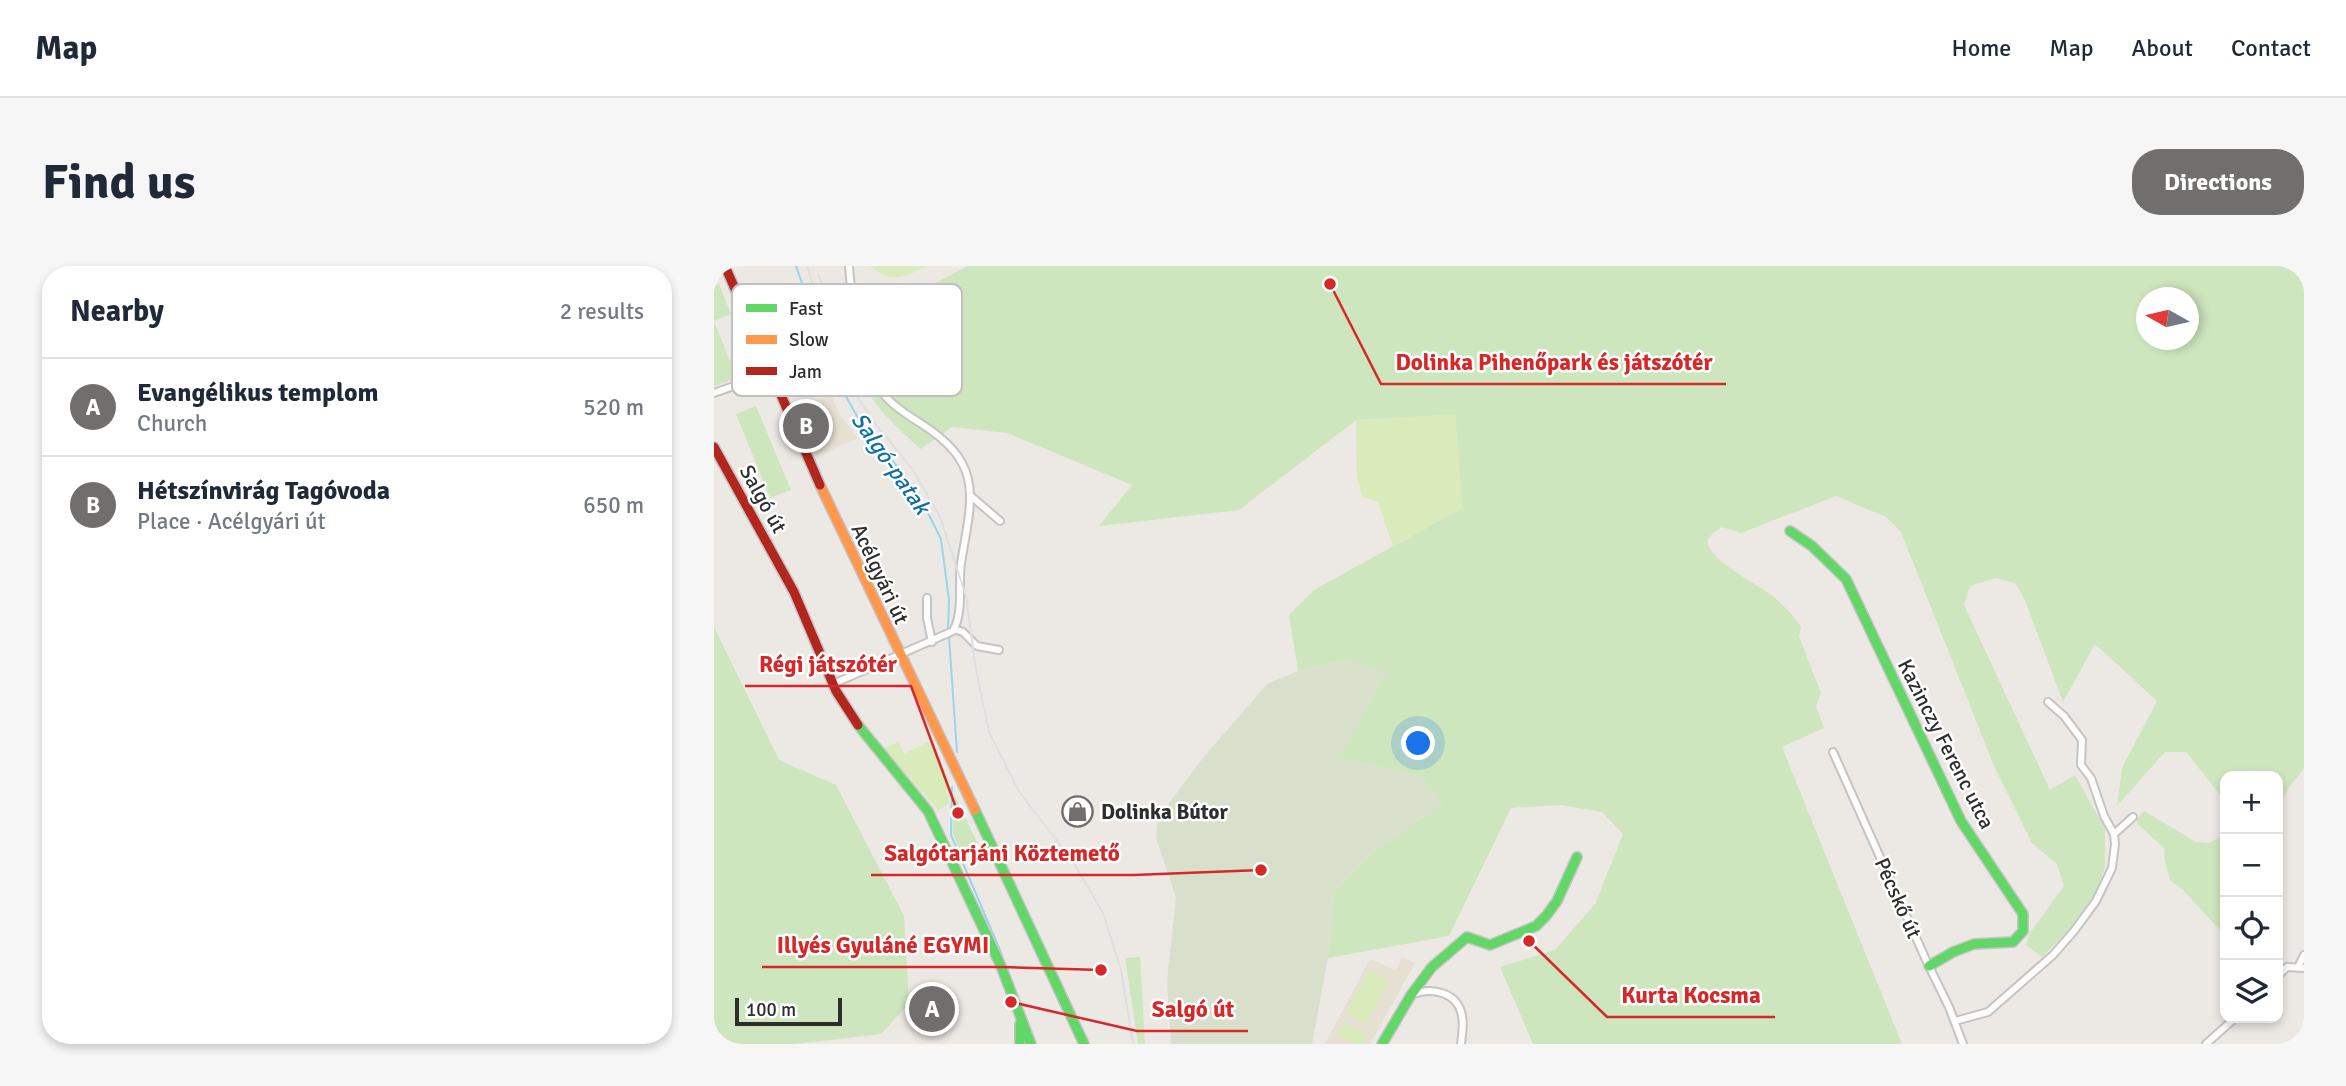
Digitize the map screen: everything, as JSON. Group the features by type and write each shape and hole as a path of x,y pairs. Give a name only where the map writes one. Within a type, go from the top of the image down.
{"street":[{"name":"Acélgyári út","path":"725,266 732,284"},
{"path":"849,266 851,284"},
{"path":"714,393 732,386"},
{"name":"Acélgyári út","path":"779,396 1084,1044"},
{"path":"833,684 932,642 950,632 958,620 960,573 972,497 967,475 947,441 884,396"},
{"name":"Salgó út","path":"714,447 794,592 833,684 866,737 928,811 996,953 1031,1044"},
{"path":"972,497 1000,521"},
{"name":"Kazinczy Ferenc utca","path":"1790,531 1812,546 1846,579 1961,821 2023,914 2023,931 2013,942 1974,944 1953,952 1928,967"},
{"path":"927,598 932,642"},
{"path":"950,632 963,632 977,646 999,650"},
{"path":"1955,1021 1977,1016 1994,1007 2065,942 2108,880 2115,855 2114,834 2104,816 2091,778 2081,765 2082,746 2079,734 2048,702"},
{"name":"Pécskő út","path":"1833,752 1963,1044"},
{"path":"2114,834 2133,817"},
{"path":"1382,1044 1426,975 1467,937 1490,944 1527,931 1541,922 1550,911 1577,857"},
{"path":"2283,971 2287,967 2301,967 2304,956"},
{"path":"1426,975 1427,981 1438,991"},
{"path":"1411,995 1427,990 1448,994 1459,1007 1462,1016 1461,1044"},
{"path":"1018,1009 1020,1044"},
{"path":"2206,1044 2229,1023"}],"shaded area":[{"path":"832,396 841,417 858,438 808,460 786,412"},
{"path":"1402,957 1415,963 1370,1044 1325,1044 1370,959 1396,970"}],"green space":[{"path":"870,266 926,266 911,274 891,277"},
{"path":"968,266 2304,266 2304,768 2283,800 2283,771 2220,771 2220,795 2186,752 2165,752 2117,806 2122,768 2157,701 2095,644 2063,702 2025,600 2015,583 1995,578 1970,586 1964,605 2050,790 2075,775 2105,829 2105,867 2096,892 2067,932 2042,957 2026,945 2029,934 2064,886 2057,864 2032,843 1994,766 1901,532 1886,517 1836,496 1741,533 1722,527 1707,541 1716,557 1774,597 1801,626 1799,636 1821,693 1816,706 1824,728 1782,747 1902,1044 1533,1044 1500,967 1555,950 1595,904 1623,834 1602,812 1561,805 1511,808 1449,936 1328,958 1334,891 1376,849 1442,804 1422,777 1339,758 1346,660 1298,671 1289,615 1314,590 1462,508 1455,415 1356,420 1239,510 1099,526 1132,485 1007,433 952,427 921,449 870,396 962,396 962,284 934,284"},
{"path":"719,284 731,314 714,321 714,287"},
{"path":"714,321 730,361 732,360 732,379 714,386"},
{"path":"756,406 791,490 770,498 736,414"},
{"path":"1455,414 1463,508 1393,547 1378,502 1362,497 1357,476 1356,420"},
{"path":"714,627 779,760 836,785 904,916 909,1004 881,1034 795,1044 714,1044"},
{"path":"1346,660 1388,672 1339,758 1422,777 1442,804 1376,849 1334,891 1328,958 1312,1044 1171,1044 1167,981 1176,897 1156,838 1158,818 1202,759 1267,684 1298,671"},
{"path":"930,741 948,778 949,804 938,810 883,749 898,742 904,754"},
{"path":"953,792 978,844 961,852 953,834"},
{"path":"2144,811 2196,842 2209,843 2220,838 2220,930 2170,880 2164,848 2137,823"},
{"path":"1140,957 1145,1044 1138,1044 1125,958"},
{"path":"1369,970 1389,981 1366,1024 1346,1013"},
{"path":"1344,1023 1367,1035 1363,1044 1354,1044 1338,1036"}],"waterway":[{"name":"Salgó-patak","path":"796,266 802,284"},
{"name":"Salgó-patak","path":"846,396 859,420 917,491 941,539 949,600 948,631"},
{"name":"Salgó-patak","path":"949,637 957,752"},
{"name":"Salgó-patak","path":"952,787 951,835 1002,955"}],"railway":[{"path":"807,266 813,284"},
{"path":"818,274 822,284"},
{"path":"857,396 873,421 913,470 940,517 966,596 976,670 989,732 1020,793 1072,860 1103,913 1121,970 1133,1044"}],"traffic: fast":[{"path":"1790,531 1812,546 1846,579 1961,821 2023,914 2023,931 2013,942 1974,944 1929,966"},
{"path":"858,725 928,811 1001,966 1031,1044"},
{"path":"975,810 1084,1044"},
{"path":"1382,1044 1411,995 1432,967 1467,937 1490,945 1536,926 1557,901 1577,857"},
{"path":"1020,1024 1020,1044"}],"traffic: slow":[{"path":"820,485 975,810"}],"traffic: jam":[{"path":"725,266 733,284"},
{"path":"781,396 820,485"},
{"path":"714,447 794,592 836,691 858,725"}],"place":[{"name":"Dolinka Pihenőpark és játszótér","path":"1330,284"},
{"name":"Hétszínvirág Tagóvoda","path":"806,426"},
{"name":"Dolinka Bútor","path":"1078,812"},
{"name":"Régi játszótér","path":"958,813"},
{"name":"Salgótarjáni Köztemető","path":"1261,870"},
{"name":"Kurta Kocsma","path":"1529,941"},
{"name":"Illyés Gyuláné EGYMI","path":"1101,970"},
{"name":"Salgó út","path":"1011,1002"},
{"name":"Evangélikus templom","path":"932,1009"}]}
